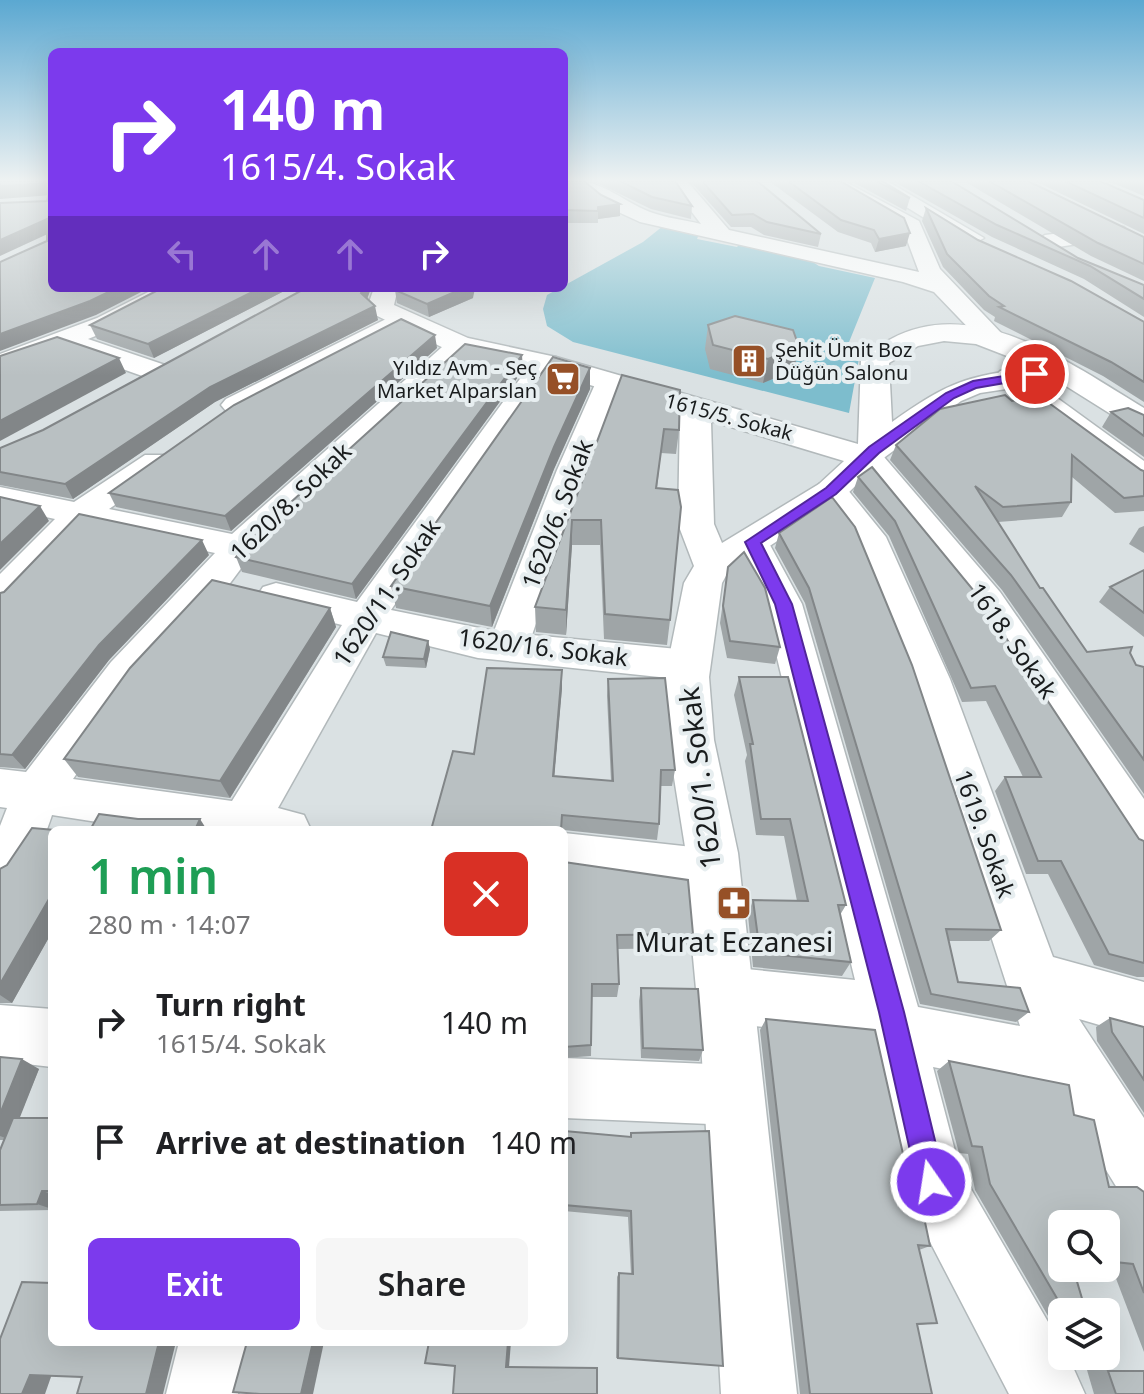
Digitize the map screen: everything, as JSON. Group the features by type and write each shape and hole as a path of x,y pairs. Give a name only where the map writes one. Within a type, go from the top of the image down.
{"main road":[{"path":"1048,246 1082,264"},
{"path":"385,292 380,308 402,319"},
{"name":"1615/5. Sokak","path":"402,319 460,345 546,363 870,454"},
{"path":"870,454 877,409 875,359 895,344 918,335 954,331 991,336 1144,421"},
{"path":"695,407 696,524 733,554 831,491 870,454 950,395 973,385 1010,377 1060,372"},
{"name":"1620/1. Sokak","path":"733,554 703,583 688,665 691,740 712,853 711,872 726,995 759,1394"}],"street":[{"path":"773,246 945,288"},
{"path":"848,246 903,264 921,280"},
{"path":"919,246 922,257 945,288 991,336"},
{"path":"0,363 106,323 166,292"},
{"path":"214,419 294,373 402,319"},
{"path":"64,339 158,372"},
{"name":"1620/8. Sokak","path":"0,866 21,836 18,791 212,581 239,547 460,345"},
{"path":"131,387 184,357"},
{"name":"1620/11. Sokak","path":"258,826 366,617 546,363"},
{"path":"1010,377 1144,476"},
{"name":"1620/6. Sokak","path":"508,647 573,470 610,382"},
{"path":"0,596 78,515 176,447"},
{"name":"1618. Sokak","path":"870,454 936,535 1048,691 1114,798 1144,836"},
{"name":"1619. Sokak","path":"831,491 869,537 904,617 934,693 1045,1018 1144,1174"},
{"path":"0,497 239,547"},
{"path":"733,554 783,604 893,1022 931,1182 1031,1381"},
{"name":"1620/16. Sokak","path":"212,581 478,644 688,665"},
{"path":"18,791 250,826"},
{"path":"568,855 711,872"},
{"path":"1033,979 1144,1010"},
{"path":"726,995 893,1022 1076,1066"},
{"path":"0,1033 48,1038"},
{"path":"568,1088 734,1095"},
{"path":"202,1394 213,1346"}],"shaded area":[{"path":"636,246 761,246 808,259 819,266 875,278 845,352 860,353 849,413 573,342 547,326 543,309 547,295 568,292 568,283"}],"building":[{"path":"36,246 48,246 48,292 109,292 0,334 0,262"},
{"path":"943,246 992,246 1071,281 1144,322 1144,382 1111,362 999,307 1004,306 989,296 947,254"},
{"path":"1045,246 1058,246 1078,258 1144,285 1144,299 1090,266"},
{"path":"1105,246 1144,246 1144,264"},
{"path":"154,292 252,292 148,344 90,325"},
{"path":"299,292 362,292 375,306 210,387 65,484 0,472 0,448 43,430"},
{"path":"400,292 455,292 427,304"},
{"path":"735,316 793,330 799,347 768,359 713,345 708,325"},
{"path":"401,319 435,335 225,516 109,493 234,405"},
{"path":"57,337 119,358 0,421 0,356"},
{"path":"465,344 522,355 352,584 236,557 247,542"},
{"path":"553,357 590,368 554,447 490,606 391,586"},
{"path":"622,375 680,390 679,430 664,429 656,488 678,490 681,507 670,620 605,614 601,520 572,520 566,610 535,607"},
{"path":"1005,395 1012,401 1038,395 1144,471 1144,496 1124,498 1072,455 1071,502 1003,507 975,486 1040,588 1043,588 1087,652 1132,647 1130,653 1136,665 1144,667 1144,760 1011,575 896,445 940,409"},
{"path":"1128,408 1144,415 1144,436 1111,412"},
{"path":"872,467 979,597 1139,839 1144,841 1144,963 1109,954 1061,861 1038,861 1005,777 1041,777 995,686 971,688 895,521 858,477"},
{"path":"0,497 40,506 0,544"},
{"path":"832,497 855,527 912,665 1001,930 946,929 958,982 1020,988 1029,1012 931,994 809,588 779,533"},
{"path":"79,514 202,540 99,645 12,755 0,754 0,593"},
{"path":"744,552 765,588 780,647 730,641 723,606 728,567"},
{"path":"1144,570 1144,613 1110,587"},
{"path":"212,580 330,608 220,781 64,759 130,668"},
{"path":"391,632 428,641 424,659 383,657"},
{"path":"487,668 562,670 553,776 613,781 608,679 665,678 675,770 661,770 659,824 562,815 561,826 432,826 453,751 474,754"},
{"path":"739,677 788,677 846,905 838,905 851,962 760,953 753,900 808,901 790,819 761,819 750,744 753,744"},
{"path":"99,814 138,819 200,819 197,826 92,826"},
{"path":"32,828 48,829 48,901 0,984 0,869 7,865"},
{"path":"568,863 688,880 693,934 617,935 619,984 592,984 591,1045 568,1047"},
{"path":"641,988 698,989 703,1050 643,1048"},
{"path":"1110,1018 1144,1027 1144,1080 1112,1032"},
{"path":"766,1019 875,1030 908,1176 920,1198 930,1246 918,1245 937,1323 917,1324 932,1394 810,1394"},
{"path":"0,1057 22,1059 0,1114"},
{"path":"949,1061 1069,1085 1074,1115 1094,1120 1109,1187 1137,1187 1144,1192 1144,1293 1133,1264 1120,1263 1120,1210 1048,1210 1048,1282 1077,1282 1082,1298 1057,1298 990,1184 982,1147 972,1146"},
{"path":"13,1118 48,1118 48,1191 42,1191 37,1204 0,1205 0,1150"},
{"path":"568,1131 631,1137 631,1133 709,1131 723,1366 618,1358 619,1273 633,1274 631,1211 568,1205"},
{"path":"22,1282 48,1283 48,1346 158,1346 146,1394 77,1394 82,1377 30,1375 22,1394 0,1394 0,1339"},
{"path":"246,1346 312,1346 301,1394 233,1392"},
{"path":"428,1346 508,1346 506,1367 597,1368 597,1394 453,1394 455,1366 425,1363"},
{"path":"1108,1371 1144,1371 1144,1394 1116,1394"}],"place":[{"name":"Şehit Ümit Boz Düğün Salonu","path":"749,361"},
{"name":"Yıldız Avm - Seç Market Alparslan","path":"563,379"},
{"name":"Murat Eczanesi","path":"734,903"}],"route":[{"path":"931,1182 891,1012 783,604 752,542 831,491 874,450 950,395 973,385 1035,374"}]}
